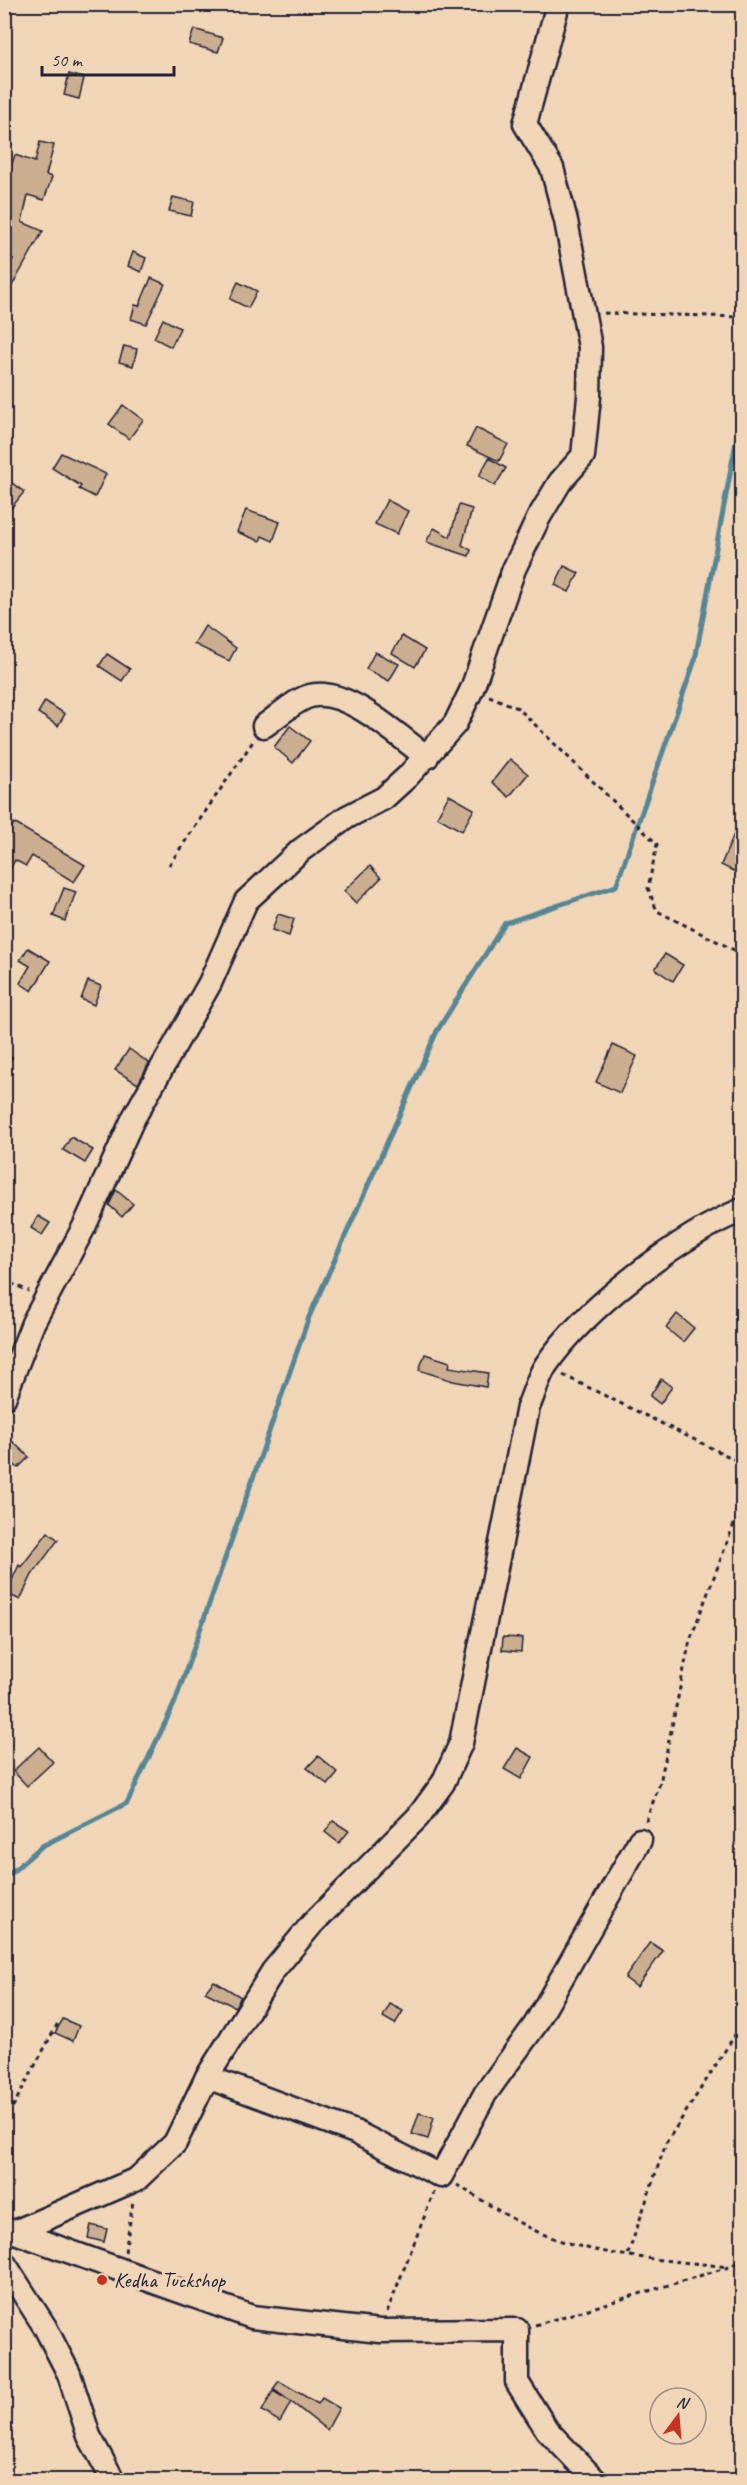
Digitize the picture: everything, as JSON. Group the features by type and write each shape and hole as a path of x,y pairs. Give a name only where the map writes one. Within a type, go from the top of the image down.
{"street":[{"path":"4,1398 20,1352 84,1227 133,1119 210,983 246,902 301,850 347,817 384,798 426,757 454,724 472,689 514,569 539,517 560,482 583,456 590,397 590,347 581,313 566,221 552,168 525,124 558,4"},
{"path":"264,726 308,696 323,694 356,705 426,757"},
{"path":"10,2230 137,2180 176,2143 207,2077 273,1971 312,1924 418,1817 443,1783 461,1743 528,1407 545,1366 583,1321 672,1248 742,1210"},
{"path":"207,2077 355,2132 441,2176 485,2094 535,2025 640,1840"},
{"path":"10,2230 252,2317 380,2331 517,2330 518,2382 547,2430 595,2481"},
{"path":"4,2263 45,2327 69,2374 89,2436 113,2481"}],"path":[{"path":"581,313 742,317"},
{"path":"472,689 518,708 616,807 644,829 657,844 648,888 657,911 742,954"},
{"path":"169,865 264,726"},
{"path":"4,1067 14,1054"},
{"path":"4,1278 10,1283 47,1299"},
{"path":"545,1366 742,1463"},
{"path":"640,1840 660,1783 690,1641 742,1503"},
{"path":"4,2123 58,2023"},
{"path":"628,2254 666,2143 742,2024"},
{"path":"380,2331 419,2224 441,2176 551,2238 596,2250 729,2267"},
{"path":"122,2269 137,2180"},
{"path":"517,2330 729,2267 742,2260"}],"building":[{"path":"194,29 223,38 218,52 189,44"},
{"path":"69,74 84,78 79,99 64,95"},
{"path":"40,142 54,145 46,175 52,177 44,200 28,195 22,222 43,231 4,300 4,273 13,259 4,257 4,203 9,182 6,181 15,155 35,162"},
{"path":"173,197 194,202 191,216 169,211"},
{"path":"133,252 146,258 141,272 128,266"},
{"path":"151,278 165,284 146,324 131,319 135,305 139,306"},
{"path":"238,282 257,291 248,308 230,299"},
{"path":"163,319 180,328 171,347 154,338"},
{"path":"124,346 137,349 133,366 119,362"},
{"path":"123,405 143,420 129,439 109,424"},
{"path":"476,428 508,444 499,461 467,446"},
{"path":"61,453 106,474 95,497 79,489 81,486 52,468"},
{"path":"489,458 506,468 495,486 479,476"},
{"path":"4,477 24,492 4,517"},
{"path":"387,500 408,511 397,534 375,524"},
{"path":"459,505 472,509 462,545 471,550 469,556 426,542 434,528 450,537"},
{"path":"246,510 280,522 273,541 262,536 260,541 237,532"},
{"path":"564,566 579,573 569,592 555,585"},
{"path":"205,626 236,648 229,661 194,644"},
{"path":"402,636 425,650 415,667 392,653"},
{"path":"375,652 399,664 389,681 366,669"},
{"path":"107,654 130,669 122,681 99,666"},
{"path":"45,701 65,714 58,726 38,713"},
{"path":"290,726 310,741 293,763 274,747"},
{"path":"510,759 528,774 509,797 492,782"},
{"path":"449,795 474,809 462,831 437,817"},
{"path":"742,815 742,854 735,872 721,865"},
{"path":"14,823 85,865 74,882 32,856 26,866 15,860 4,881 4,840"},
{"path":"370,866 381,878 356,903 344,891"},
{"path":"64,888 76,892 65,921 53,916"},
{"path":"278,914 294,919 289,936 272,930"},
{"path":"28,948 50,961 32,991 20,983 30,966 20,960"},
{"path":"665,954 683,965 673,981 655,969"},
{"path":"88,981 101,986 94,1005 81,999"},
{"path":"613,1045 637,1056 620,1093 596,1082"},
{"path":"129,1049 149,1063 138,1084 115,1070"},
{"path":"71,1137 93,1150 85,1163 63,1150"},
{"path":"116,1190 133,1204 122,1217 109,1205"},
{"path":"38,1216 50,1223 42,1235 31,1228"},
{"path":"677,1314 694,1328 683,1342 666,1328"},
{"path":"425,1354 450,1362 449,1367 488,1373 486,1387 453,1381 419,1370"},
{"path":"661,1379 672,1387 660,1404 650,1396"},
{"path":"13,1442 29,1457 18,1468 4,1456 4,1452"},
{"path":"48,1532 58,1540 32,1575 20,1600 6,1593 19,1565 21,1567"},
{"path":"503,1637 522,1638 521,1652 502,1650"},
{"path":"39,1747 53,1762 27,1786 13,1771"},
{"path":"517,1748 533,1757 521,1779 504,1769"},
{"path":"318,1756 338,1773 328,1785 307,1768"},
{"path":"333,1821 349,1831 339,1843 325,1832"},
{"path":"650,1942 663,1951 637,1987 625,1978"},
{"path":"214,1981 241,1997 235,2007 205,1992"},
{"path":"390,2004 403,2011 395,2024 383,2017"},
{"path":"63,2019 79,2026 73,2041 55,2033"},
{"path":"419,2113 434,2117 428,2139 412,2134"},
{"path":"91,2225 107,2229 104,2242 88,2238"},
{"path":"279,2381 318,2404 322,2398 339,2408 327,2430 291,2402 280,2422 262,2411 273,2391 290,2401 273,2389"}],"waterway":[{"path":"4,1879 42,1846 127,1803 175,1702 309,1317 437,1031 505,923 616,886 695,660 742,410"}],"place":[{"name":"Kedha Tuckshop","path":"102,2280"}]}
